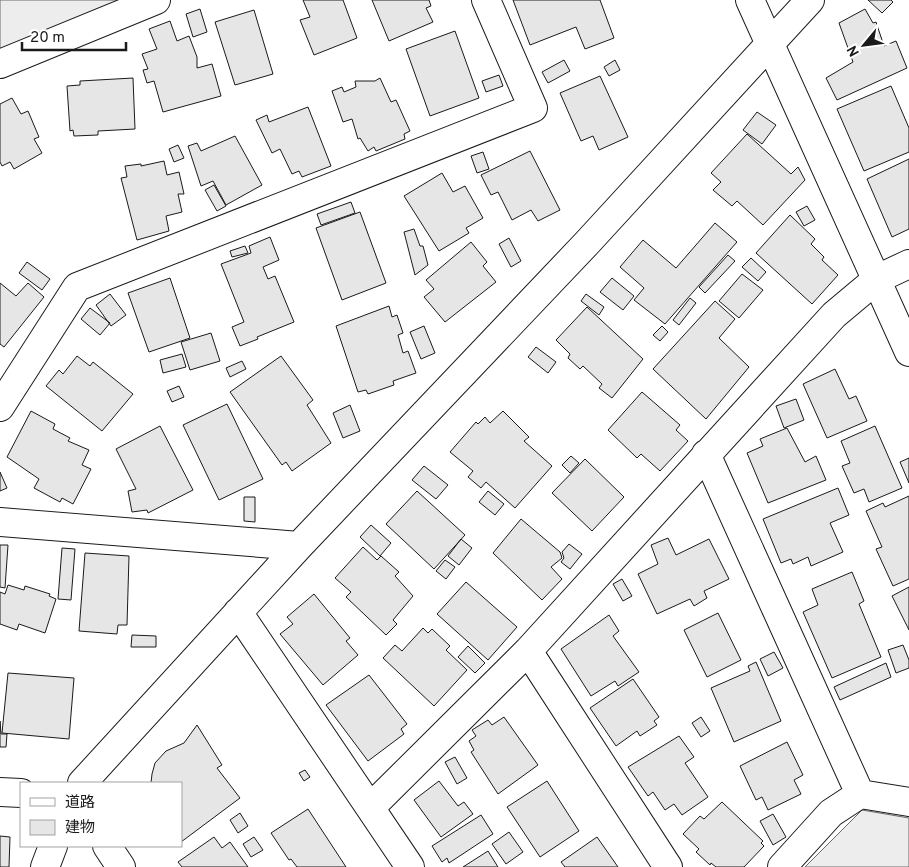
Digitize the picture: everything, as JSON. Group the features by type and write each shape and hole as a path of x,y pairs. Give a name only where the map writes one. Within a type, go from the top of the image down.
{"street":[{"path":"0,64 156,0"},
{"path":"0,407 77,287 534,108 486,0"},
{"path":"750,0 909,352"},
{"path":"83,782 299,546 586,244 810,0"},
{"path":"370,808 528,651 834,315 877,279 909,264"},
{"path":"706,454 860,794"},
{"path":"0,522 299,546"},
{"path":"238,612 410,867"},
{"path":"528,651 668,867"},
{"path":"0,792 20,793"},
{"path":"782,867 831,813 860,794 909,802"},
{"path":"45,867 53,847"},
{"path":"108,847 121,867"}],"shaded area":[{"path":"0,0 129,0 0,54"},
{"path":"862,810 909,818 909,867 805,867"}],"building":[{"path":"303,0 343,0 357,38 314,55 300,20 310,17"},
{"path":"372,0 429,0 431,6 426,8 433,22 389,41"},
{"path":"513,0 600,0 614,38 585,49 576,27 530,45"},
{"path":"868,0 891,0 893,2 882,13"},
{"path":"200,9 207,32 193,37 186,14"},
{"path":"865,9 873,23 876,22 884,46 896,41 907,68 837,100 826,78 853,62 839,23"},
{"path":"254,10 273,74 235,85 215,22"},
{"path":"170,21 177,41 189,36 197,57 197,68 212,64 221,96 163,112 154,81 147,83 143,70 148,69 142,54 157,49 149,29"},
{"path":"455,31 479,98 430,116 406,49"},
{"path":"564,60 570,71 548,83 542,72"},
{"path":"615,60 620,70 609,76 604,67"},
{"path":"499,75 503,86 486,92 482,81"},
{"path":"600,76 628,137 599,150 593,136 581,141 560,93"},
{"path":"133,78 135,129 98,131 98,135 74,136 73,130 70,131 67,86 80,85 80,81"},
{"path":"380,78 391,102 396,100 410,131 404,134 405,139 376,151 374,147 368,151 360,138 358,139 352,119 343,122 332,91 342,87 344,92 356,87 355,81 375,81"},
{"path":"891,86 909,128 909,152 864,171 837,109"},
{"path":"12,98 21,114 28,111 39,137 34,139 42,153 14,169 10,162 2,166 0,162 0,104"},
{"path":"308,107 331,166 302,177 299,171 292,174 280,149 272,153 256,120 267,115 269,122"},
{"path":"757,112 776,125 762,144 743,130"},
{"path":"747,134 791,174 798,167 805,180 763,225 737,201 732,206 713,190 721,182 711,173"},
{"path":"235,136 262,185 226,205 213,181 201,186 188,146 197,143 201,151"},
{"path":"178,145 184,158 174,162 169,149"},
{"path":"530,151 560,210 538,221 531,210 512,220 498,192 491,195 481,175"},
{"path":"483,152 489,169 477,173 471,156"},
{"path":"909,159 909,229 892,237 867,179"},
{"path":"164,161 167,175 179,172 184,194 178,194 182,212 166,216 169,231 137,240 121,178 127,177 125,166 141,164 141,166"},
{"path":"442,173 453,192 465,186 483,218 466,228 469,233 439,251 404,196"},
{"path":"214,185 226,206 217,211 205,190"},
{"path":"351,202 355,213 321,225 317,214"},
{"path":"807,206 815,220 804,226 796,212"},
{"path":"360,212 386,283 342,300 316,228"},
{"path":"790,215 815,239 811,244 824,257 822,260 838,275 812,304 756,253"},
{"path":"715,223 737,242 665,324 634,300 644,288 620,267 643,240 676,268"},
{"path":"414,229 420,246 423,246 428,265 415,275 404,232"},
{"path":"270,237 279,260 263,267 268,279 275,276 294,322 240,346 232,327 244,322 221,264 251,253 249,246"},
{"path":"509,238 521,261 511,267 499,244"},
{"path":"471,242 487,262 483,266 496,282 445,322 424,297 434,289 426,280"},
{"path":"245,246 248,253 232,257 230,251"},
{"path":"728,255 735,261 705,293 699,287"},
{"path":"751,258 766,272 758,281 742,267"},
{"path":"27,262 50,279 42,290 19,273"},
{"path":"742,274 763,290 739,318 719,301"},
{"path":"170,278 190,338 149,352 128,293"},
{"path":"612,278 634,296 623,310 600,292"},
{"path":"0,283 16,296 28,283 44,297 4,347 0,344"},
{"path":"110,294 126,315 111,326 96,305"},
{"path":"586,294 604,307 599,315 581,301"},
{"path":"690,298 696,303 679,325 673,320"},
{"path":"715,301 735,319 719,338 749,367 706,419 653,369"},
{"path":"389,306 392,317 397,315 403,333 398,335 403,353 408,351 416,373 393,381 394,385 368,394 366,390 358,392 336,326"},
{"path":"587,307 643,359 612,398 599,388 602,384 583,366 580,369 568,358 570,354 556,340"},
{"path":"90,308 110,323 100,335 81,319"},
{"path":"424,326 435,353 421,359 410,332"},
{"path":"662,326 668,332 660,341 653,335"},
{"path":"211,333 220,361 190,370 181,342"},
{"path":"536,347 556,362 548,373 528,357"},
{"path":"182,354 186,367 163,373 160,360"},
{"path":"77,356 90,366 93,362 133,394 102,431 46,386 59,370 63,374"},
{"path":"281,356 313,400 307,405 331,443 292,471 286,462 282,465 230,392"},
{"path":"242,361 246,369 230,377 226,368"},
{"path":"835,369 849,399 856,396 867,421 827,438 803,384"},
{"path":"179,386 184,397 172,402 167,391"},
{"path":"642,392 680,425 676,430 688,441 660,471 641,454 637,458 608,430"},
{"path":"796,399 804,420 784,428 776,406"},
{"path":"227,404 263,479 219,500 183,425"},
{"path":"350,405 360,431 343,438 333,413"},
{"path":"31,411 55,424 53,429 70,438 68,441 89,450 82,465 91,469 73,504 62,498 60,502 34,488 39,479 7,457"},
{"path":"503,411 529,437 524,441 552,466 515,508 486,482 481,488 468,477 473,471 450,452 476,422 478,424 485,417 490,423"},
{"path":"160,426 193,490 148,513 147,510 132,512 128,491 136,489 116,449"},
{"path":"875,426 902,488 869,502 864,489 854,493 842,466 850,463 841,441"},
{"path":"787,428 805,462 816,456 826,480 768,503 747,453 763,446 760,439"},
{"path":"571,456 579,463 570,473 562,465"},
{"path":"909,458 909,483 900,462"},
{"path":"585,459 624,497 592,531 552,493"},
{"path":"424,466 448,485 436,499 412,480"},
{"path":"0,472 7,488 0,491"},
{"path":"838,488 849,515 830,523 843,552 811,566 808,557 793,564 791,559 781,563 763,519"},
{"path":"417,491 465,535 434,569 386,524"},
{"path":"488,491 504,504 495,515 479,502"},
{"path":"909,496 909,579 893,586 876,549 882,547 866,511 883,503 885,507"},
{"path":"244,497 255,497 255,522 244,521"},
{"path":"521,519 560,552 562,558 551,567 562,579 542,600 493,553"},
{"path":"371,525 391,543 380,556 360,537"},
{"path":"668,538 676,555 709,539 729,579 704,591 707,598 694,606 690,599 657,614 638,574 658,564 651,545"},
{"path":"461,539 472,548 459,565 448,556"},
{"path":"569,544 582,554 570,569 561,562 564,558 562,552"},
{"path":"0,545 8,545 5,588 0,587"},
{"path":"363,547 377,560 381,556 399,572 395,576 413,596 393,620 397,624 386,635 346,597 351,592 335,578"},
{"path":"62,548 75,549 71,600 58,599"},
{"path":"85,553 129,556 127,625 118,625 117,634 79,631"},
{"path":"445,560 455,567 446,579 436,571"},
{"path":"852,572 864,601 859,604 881,657 832,678 803,612 818,605 812,589"},
{"path":"622,579 632,596 623,601 613,584"},
{"path":"466,582 517,627 488,660 437,614"},
{"path":"8,585 24,590 25,586 50,594 49,596 56,599 45,633 19,624 17,630 0,624 0,592 5,594"},
{"path":"909,587 909,630 892,596"},
{"path":"314,594 350,638 346,641 358,655 323,685 280,634 293,624 287,617"},
{"path":"718,613 741,660 707,677 684,630"},
{"path":"609,615 619,631 613,636 639,672 618,686 615,681 591,696 561,649"},
{"path":"423,628 428,633 432,629 450,646 446,650 467,670 434,706 383,658 395,645 402,651"},
{"path":"132,635 156,636 156,647 131,647"},
{"path":"903,645 909,660 909,668 896,673 888,650"},
{"path":"468,646 485,663 475,673 458,657"},
{"path":"774,652 783,668 768,676 760,659"},
{"path":"756,662 781,721 734,742 711,688 750,671 748,666"},
{"path":"886,663 891,677 840,700 834,687"},
{"path":"8,673 74,678 69,739 2,733"},
{"path":"369,675 407,724 401,729 404,734 368,761 326,705"},
{"path":"633,679 659,717 654,721 657,725 640,736 637,731 616,746 590,708"},
{"path":"504,717 538,765 498,794 471,752 474,750 469,741 476,736 472,730 488,720 492,725"},
{"path":"701,717 710,731 701,737 692,723"},
{"path":"0,721 1,734 7,734 6,747 0,747"},
{"path":"197,725 222,765 217,768 240,798 182,841 182,782 151,782 155,763 166,751 184,743"},
{"path":"679,736 694,757 685,763 708,797 682,815 674,804 665,810 653,792 648,796 628,767"},
{"path":"787,742 803,775 794,780 801,794 768,810 762,797 756,800 740,766"},
{"path":"455,757 467,778 457,784 445,762"},
{"path":"305,770 310,777 304,781 299,773"},
{"path":"439,781 458,806 464,802 473,814 441,837 414,800"},
{"path":"547,781 579,831 540,857 507,807"},
{"path":"722,802 763,841 761,843 764,846 744,867 716,867 711,863 710,865 696,852 699,849 683,834 700,816 704,819"},
{"path":"308,809 346,867 297,867 291,859 289,860 271,833"},
{"path":"240,813 248,826 238,833 230,820"},
{"path":"773,814 786,837 773,845 760,821"},
{"path":"481,815 493,834 449,863 447,858 442,862 432,846"},
{"path":"509,832 523,852 506,864 492,844"},
{"path":"0,836 10,837 9,867 0,867"},
{"path":"214,837 222,848 230,842 248,867 182,867 178,862"},
{"path":"254,837 263,850 251,857 243,844"},
{"path":"597,837 618,867 565,867 561,862"},
{"path":"488,851 498,867 463,867"}]}
